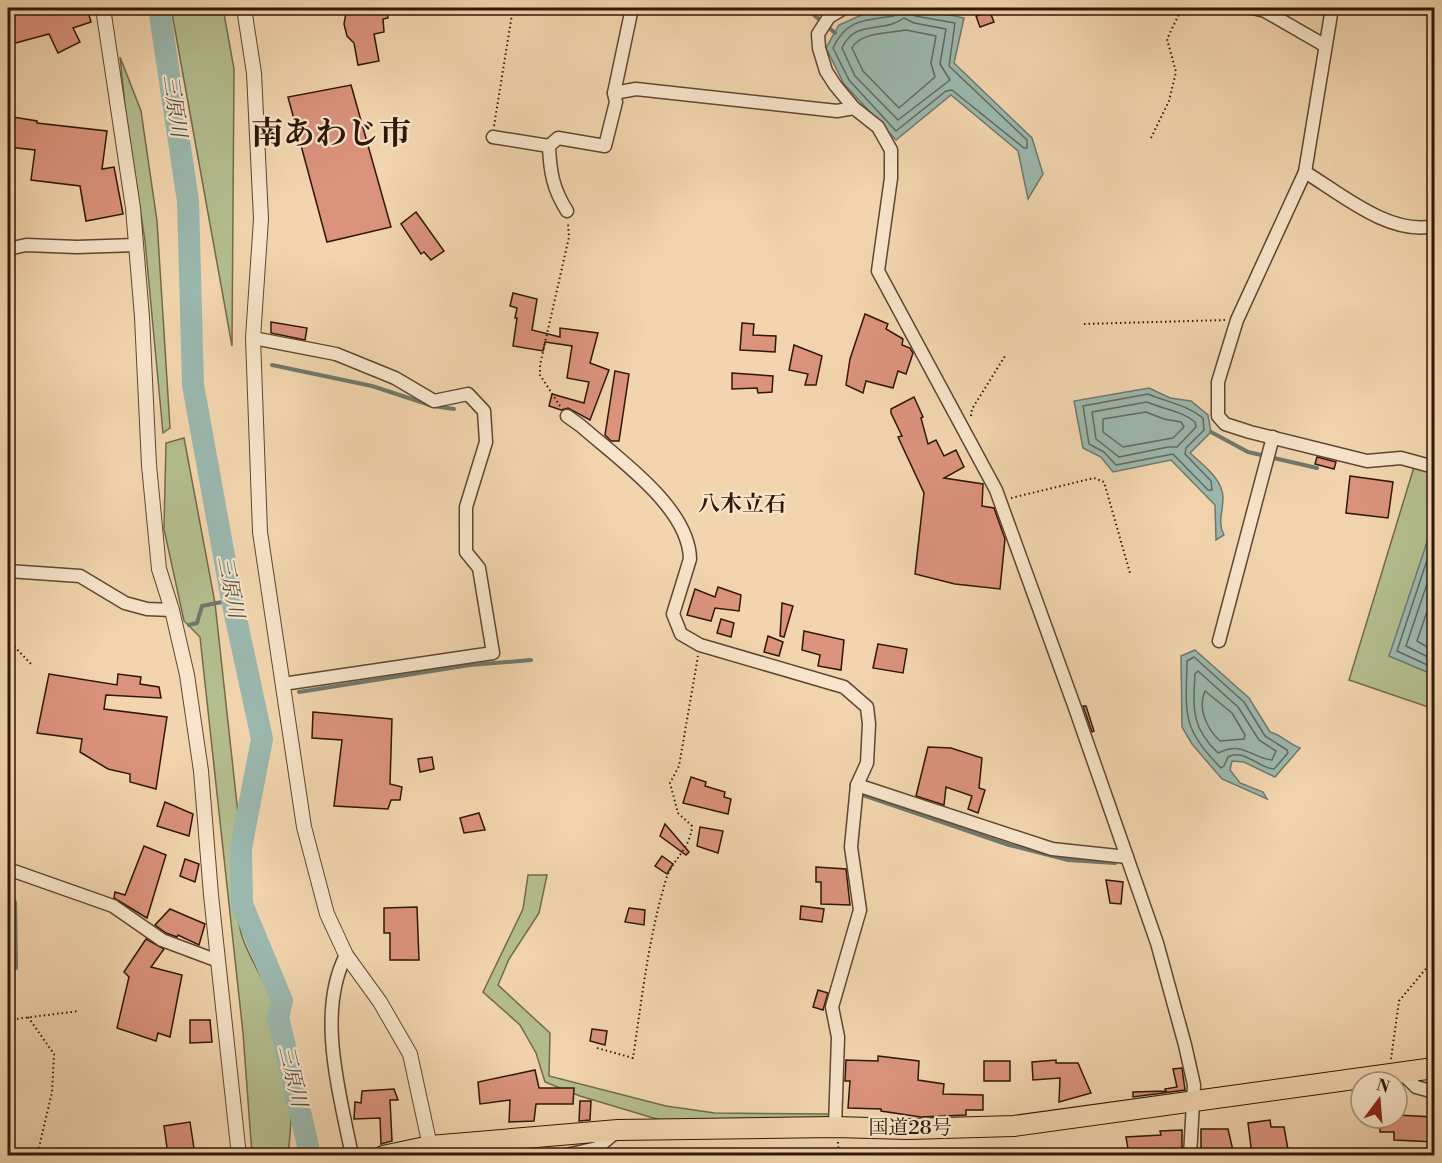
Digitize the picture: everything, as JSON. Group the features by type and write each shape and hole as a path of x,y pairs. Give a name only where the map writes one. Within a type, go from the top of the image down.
{"highway":[{"name":"国道28号","path":"1409,1072 1434,1068"},
{"name":"国道28号","path":"383,1155 430,1146 618,1130 835,1127 908,1130 1014,1126 1349,1081"}],"street":[{"path":"103,8 136,245 149,465 159,569 172,610 187,675 201,771 218,962 239,1155"},
{"path":"244,8 254,73 261,219 253,338 260,532 304,827 327,914 345,955 380,1002 410,1053 430,1146"},
{"path":"549,146 558,138 605,146 616,102 614,93 632,8"},
{"path":"844,8 829,17 818,34 819,48 831,78 854,108 878,127 891,150 891,178 878,271 1000,501 1127,857 1157,943 1194,1085 1191,1103 1191,1155"},
{"path":"1253,8 1265,11 1324,45"},
{"path":"1332,8 1324,45 1324,69 1311,126 1305,172 1237,320 1218,382 1218,416 1225,424 1367,461 1401,458 1434,466"},
{"path":"614,93 636,89 837,111 854,108"},
{"path":"493,137 549,146"},
{"path":"549,146 550,174 555,191 567,211"},
{"path":"1305,172 1379,216 1411,227 1422,229 1434,226"},
{"path":"8,249 26,245 77,247 136,245"},
{"path":"253,338 336,354 395,378 434,401 468,394 484,411 486,442 466,507 466,552 479,568 493,653 283,684"},
{"path":"567,416 651,489 680,522 690,551 690,559 673,614 681,634 700,645 844,687 867,707 869,724 867,763 857,785 851,847 860,910 832,1007 838,1037 835,1127"},
{"path":"1219,641 1273,437"},
{"path":"8,571 80,576 125,603 147,609 172,610"},
{"path":"857,785 1052,849 1127,857"},
{"path":"8,869 113,906 162,939 218,962"},
{"path":"345,955 337,973 330,1014 352,1155"},
{"path":"1409,1080 1416,1087 1434,1092"},
{"path":"562,1155 597,1148 618,1130"}],"path":[{"path":"493,137 513,8"},
{"path":"1151,138 1169,101 1176,72 1167,39 1182,8"},
{"path":"567,211 569,237 540,365 540,375 567,416"},
{"path":"1084,324 1237,320"},
{"path":"967,439 972,409 1005,356"},
{"path":"1000,501 1094,478 1104,482 1130,573"},
{"path":"8,640 32,665"},
{"path":"597,1048 633,1058 651,932 669,869 691,840 692,826 678,813 670,783 679,765 700,645"},
{"path":"1396,1070 1390,1067 1400,1001 1434,959"},
{"path":"8,1020 79,1011"},
{"path":"28,1017 54,1054 52,1092 37,1155"}],"green space":[{"path":"171,8 223,8 234,69 232,346"},
{"path":"120,57 141,111 157,221 170,428 163,433 145,241 126,115"},
{"path":"184,438 215,603 239,823 236,866 237,912 246,947 274,1002 276,1021 286,1052 291,1104 288,1155 252,1155 243,1033 200,637 184,621 164,529 166,443"},
{"path":"1414,467 1434,474 1434,709 1349,680"},
{"path":"528,875 547,875 539,913 509,959 498,985 550,1033 549,1076 666,1106 715,1113 830,1114 829,1123 670,1123 580,1096 545,1082 536,1053 520,1025 483,992 523,909"}],"water":[{"path":"898,10 932,11 964,18 954,63 1032,138 1043,174 1028,199 1018,151 951,95 896,140 844,84 826,48 839,25 866,13"},
{"path":"1149,388 1170,398 1191,401 1208,415 1211,432 1190,453 1211,473 1222,491 1221,522 1224,535 1216,540 1215,505 1171,460 1113,472 1101,457 1083,448 1074,401"},
{"path":"1434,521 1434,675 1389,656"},
{"path":"1195,650 1249,698 1270,732 1300,748 1275,777 1244,762 1232,761 1230,770 1240,783 1263,792 1267,799 1222,779 1192,744 1182,727 1181,656"}],"building":[{"path":"8,8 66,8 67,12 87,8 91,22 73,28 80,42 58,53 49,34 8,45"},
{"path":"347,8 386,8 388,18 383,19 384,32 374,34 379,61 358,65 354,43 347,36 344,24"},
{"path":"990,12 994,22 980,27 976,16"},
{"path":"351,85 391,227 327,242 288,97"},
{"path":"13,117 37,121 37,123 107,131 102,169 114,167 123,214 86,221 80,186 31,180 35,150 8,147 8,126"},
{"path":"416,212 444,251 431,260 424,252 421,254 401,224"},
{"path":"513,293 537,299 532,330 560,337 560,328 598,333 590,363 609,370 590,420 568,408 561,410 549,406 552,394 584,403 589,382 567,378 572,346 545,342 543,351 513,346 517,308 510,306"},
{"path":"865,314 888,324 886,329 903,339 902,345 910,348 913,353 906,374 898,371 893,388 866,381 863,393 846,385 850,359"},
{"path":"271,322 307,328 305,340 271,333"},
{"path":"742,323 754,324 753,335 776,336 775,352 740,350"},
{"path":"794,345 822,356 816,385 805,385 808,374 789,370"},
{"path":"615,371 629,374 619,441 611,441 605,435"},
{"path":"732,373 773,376 772,392 758,393 757,388 732,389"},
{"path":"914,397 923,417 921,418 928,444 936,440 944,456 956,450 964,467 944,478 983,484 982,506 994,508 1005,539 1000,589 955,584 915,574 924,493 898,437 902,436 891,413 891,409"},
{"path":"1317,457 1336,462 1334,469 1315,464"},
{"path":"1350,476 1393,482 1388,518 1346,513"},
{"path":"718,587 741,595 739,611 715,608 711,621 687,615 695,589 715,597"},
{"path":"782,603 793,606 784,637 780,636"},
{"path":"721,619 734,623 731,637 717,633"},
{"path":"804,631 844,640 841,670 818,666 820,655 802,650"},
{"path":"768,636 783,642 779,656 764,652"},
{"path":"878,644 907,649 903,673 873,668"},
{"path":"49,674 117,685 118,674 141,677 140,684 159,687 161,698 106,695 104,709 167,717 156,789 130,782 130,774 108,769 80,752 82,739 37,733"},
{"path":"1083,706 1086,706 1094,731 1092,732"},
{"path":"313,712 392,719 390,784 402,787 400,800 391,800 388,809 334,806 342,740 312,738"},
{"path":"928,747 951,748 982,758 979,788 985,790 978,813 968,809 972,796 946,787 944,805 916,796"},
{"path":"432,757 434,769 420,772 418,759"},
{"path":"691,777 706,782 705,786 725,792 724,797 731,799 728,814 683,803"},
{"path":"165,802 193,814 189,836 157,826"},
{"path":"479,813 485,830 464,833 460,818"},
{"path":"665,824 689,852 686,855 660,836"},
{"path":"700,827 723,831 718,853 697,846"},
{"path":"144,846 166,855 147,918 114,898 115,892 125,895"},
{"path":"662,856 673,864 667,874 655,866"},
{"path":"185,859 199,864 195,882 180,876"},
{"path":"816,867 846,869 850,905 821,904 821,882 816,882"},
{"path":"1106,880 1123,882 1121,904 1110,903"},
{"path":"801,906 824,909 822,922 800,919"},
{"path":"417,907 419,960 390,960 390,933 384,933 384,908"},
{"path":"629,908 645,910 644,925 625,922"},
{"path":"170,909 205,924 199,945 178,935 177,937 166,933 155,925"},
{"path":"146,939 164,949 151,967 182,975 170,1037 158,1033 156,1041 117,1028 129,977 124,972"},
{"path":"818,990 828,993 823,1010 813,1007"},
{"path":"190,1020 210,1020 212,1042 190,1043"},
{"path":"592,1029 607,1031 605,1045 590,1041"},
{"path":"878,1056 919,1061 918,1080 944,1084 943,1094 983,1095 983,1110 966,1110 966,1115 921,1117 881,1111 881,1109 848,1108 850,1081 845,1081 846,1060 878,1061"},
{"path":"1056,1060 1056,1063 1078,1063 1091,1093 1059,1102 1060,1078 1033,1080 1032,1062"},
{"path":"984,1061 1010,1061 1010,1081 984,1081"},
{"path":"1182,1068 1185,1090 1133,1097 1133,1092 1166,1091 1165,1089 1177,1087 1173,1069"},
{"path":"535,1070 539,1088 574,1088 573,1104 536,1104 534,1121 509,1122 510,1100 480,1104 478,1082"},
{"path":"394,1089 398,1100 390,1100 392,1141 381,1144 380,1118 354,1119 355,1102 361,1103 362,1091"},
{"path":"580,1101 591,1101 590,1120 579,1121"},
{"path":"1409,1116 1434,1117 1434,1142 1394,1140 1394,1132 1380,1132 1380,1130 1409,1130"},
{"path":"1270,1120 1271,1127 1284,1127 1289,1155 1252,1155 1248,1123"},
{"path":"190,1122 195,1155 168,1155 164,1126"},
{"path":"1201,1129 1228,1129 1234,1155 1201,1155"},
{"path":"1182,1130 1182,1155 1153,1155 1153,1153 1129,1155 1126,1137 1161,1135 1160,1131"}],"waterway":[{"name":"三原川","path":"159,8 188,201 193,385 232,600 262,739 241,848 242,904 282,1001 278,1017 308,1146 307,1156"},
{"path":"806,8 835,33"},
{"path":"272,365 372,386 433,406 454,409"},
{"path":"1211,432 1248,452 1317,468"},
{"path":"189,625 197,623 202,606 232,600"},
{"path":"299,692 470,665 531,660"},
{"path":"860,794 1009,845 1068,860 1115,863"},
{"path":"8,894 15,902 16,968"}],"district":[{"name":"南あわじ市","path":"331,134"},
{"name":"八木立石","path":"742,504"}]}
